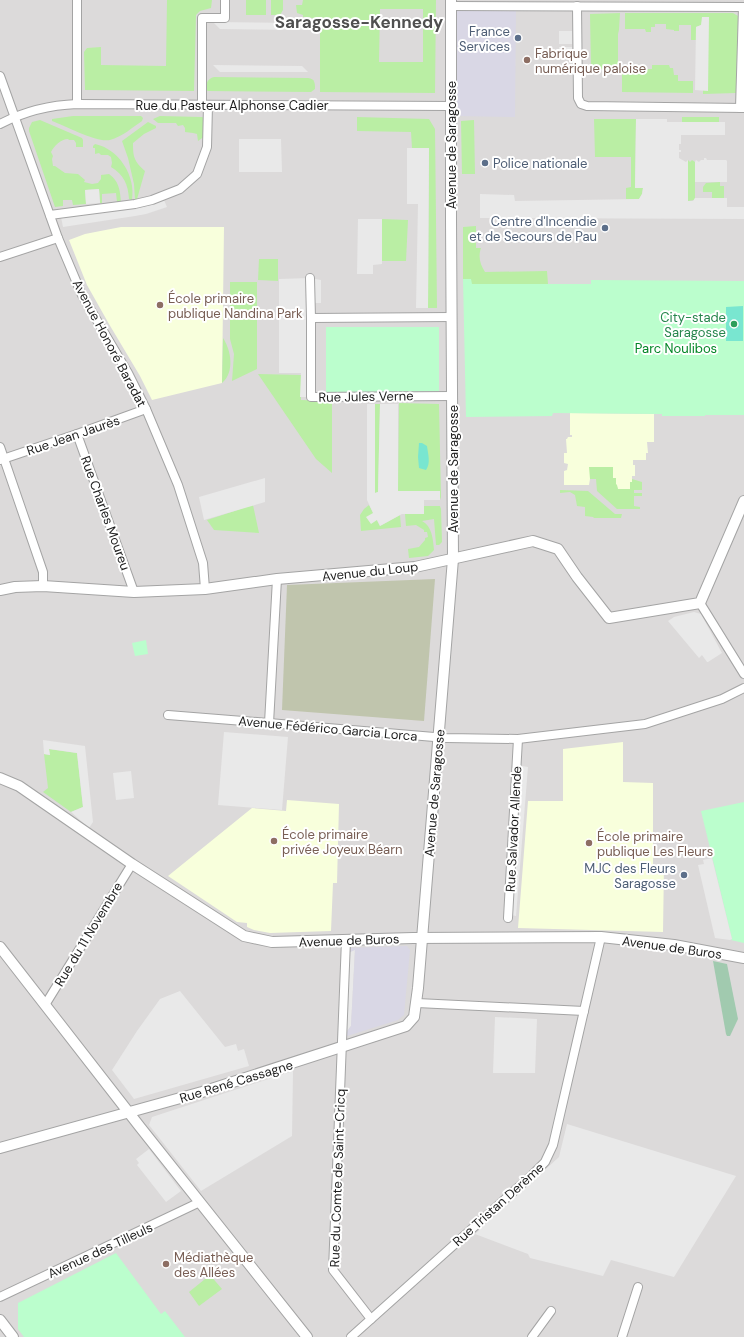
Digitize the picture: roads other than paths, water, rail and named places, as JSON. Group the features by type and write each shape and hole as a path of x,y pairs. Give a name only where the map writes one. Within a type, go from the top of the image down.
{"street":[{"path":"77,0 77,104"},
{"path":"50,215 135,204 152,200 180,189 197,174 207,147 202,18 225,18 225,0"},
{"path":"451,3 577,6 628,3 743,7 742,108 587,106 580,104 578,98 577,6"},
{"name":"Avenue de Saragosse","path":"417,1002 453,559 451,3"},
{"name":"Avenue Honoré Baradat","path":"0,76 58,238 82,295 128,373 146,409 178,485 202,563 205,589"},
{"name":"Rue du Pasteur Alphonse Cadier","path":"0,124 42,108 66,104 451,106"},
{"path":"0,257 58,238"},
{"name":"Rue Jules Verne","path":"310,278 311,397 452,396"},
{"path":"311,318 452,317"},
{"name":"Rue Jean Jaurès","path":"2,459 146,409"},
{"name":"Rue Charles Moureu","path":"77,434 134,592"},
{"path":"0,447 2,459 43,572 43,586"},
{"path":"744,502 700,603 744,674"},
{"name":"Avenue du Loup","path":"0,590 15,587 43,586 134,592 205,589 277,580 415,567 533,540 558,548 609,618 700,603"},
{"path":"269,723 277,580"},
{"name":"Avenue Fédérico Garcia Lorca","path":"168,715 439,737 518,739 645,724 722,699 744,688"},
{"name":"Rue Salvador Allende","path":"508,918 518,739"},
{"name":"Avenue de Buros","path":"0,778 19,786 132,864 244,936 272,942 422,937 601,937 674,944 744,958"},
{"name":"Rue du 11 Novembre","path":"45,1005 132,864"},
{"name":"Rue Tristan Derème","path":"351,1337 545,1162 554,1145 601,937"},
{"name":"Rue du Comte de Saint-Cricq","path":"346,940 333,1270 371,1319"},
{"path":"0,947 129,1113 307,1337"},
{"path":"341,1048 406,1026 414,1017 417,1002 584,1011"},
{"name":"Rue René Cassagne","path":"0,1148 202,1092 341,1048"},
{"name":"Avenue des Tilleuls","path":"0,1297 200,1202"},
{"path":"622,1337 638,1287"},
{"path":"532,1337 551,1311"},
{"path":"0,1320 13,1337"}],"place":[{"name":"France Services","path":"518,38"},
{"name":"Fabrique numérique paloise","path":"527,60"},
{"name":"Police nationale","path":"485,163"},
{"name":"Centre d'Incendie et de Secours de Pau","path":"605,228"},
{"name":"École primaire publique Nandina Park","path":"160,305"},
{"name":"City-stade Saragosse","path":"734,324"},
{"name":"École primaire privée Joyeux Béarn","path":"274,841"},
{"name":"École primaire publique Les Fleurs","path":"589,843"},
{"name":"MJC des Fleurs Saragosse","path":"684,875"},
{"name":"Médiathèque des Allées","path":"166,1264"}],"district":[{"name":"Saragosse-Kennedy","path":"359,22"}],"park label":[{"name":"Parc Noulibos","path":"676,348"}]}
